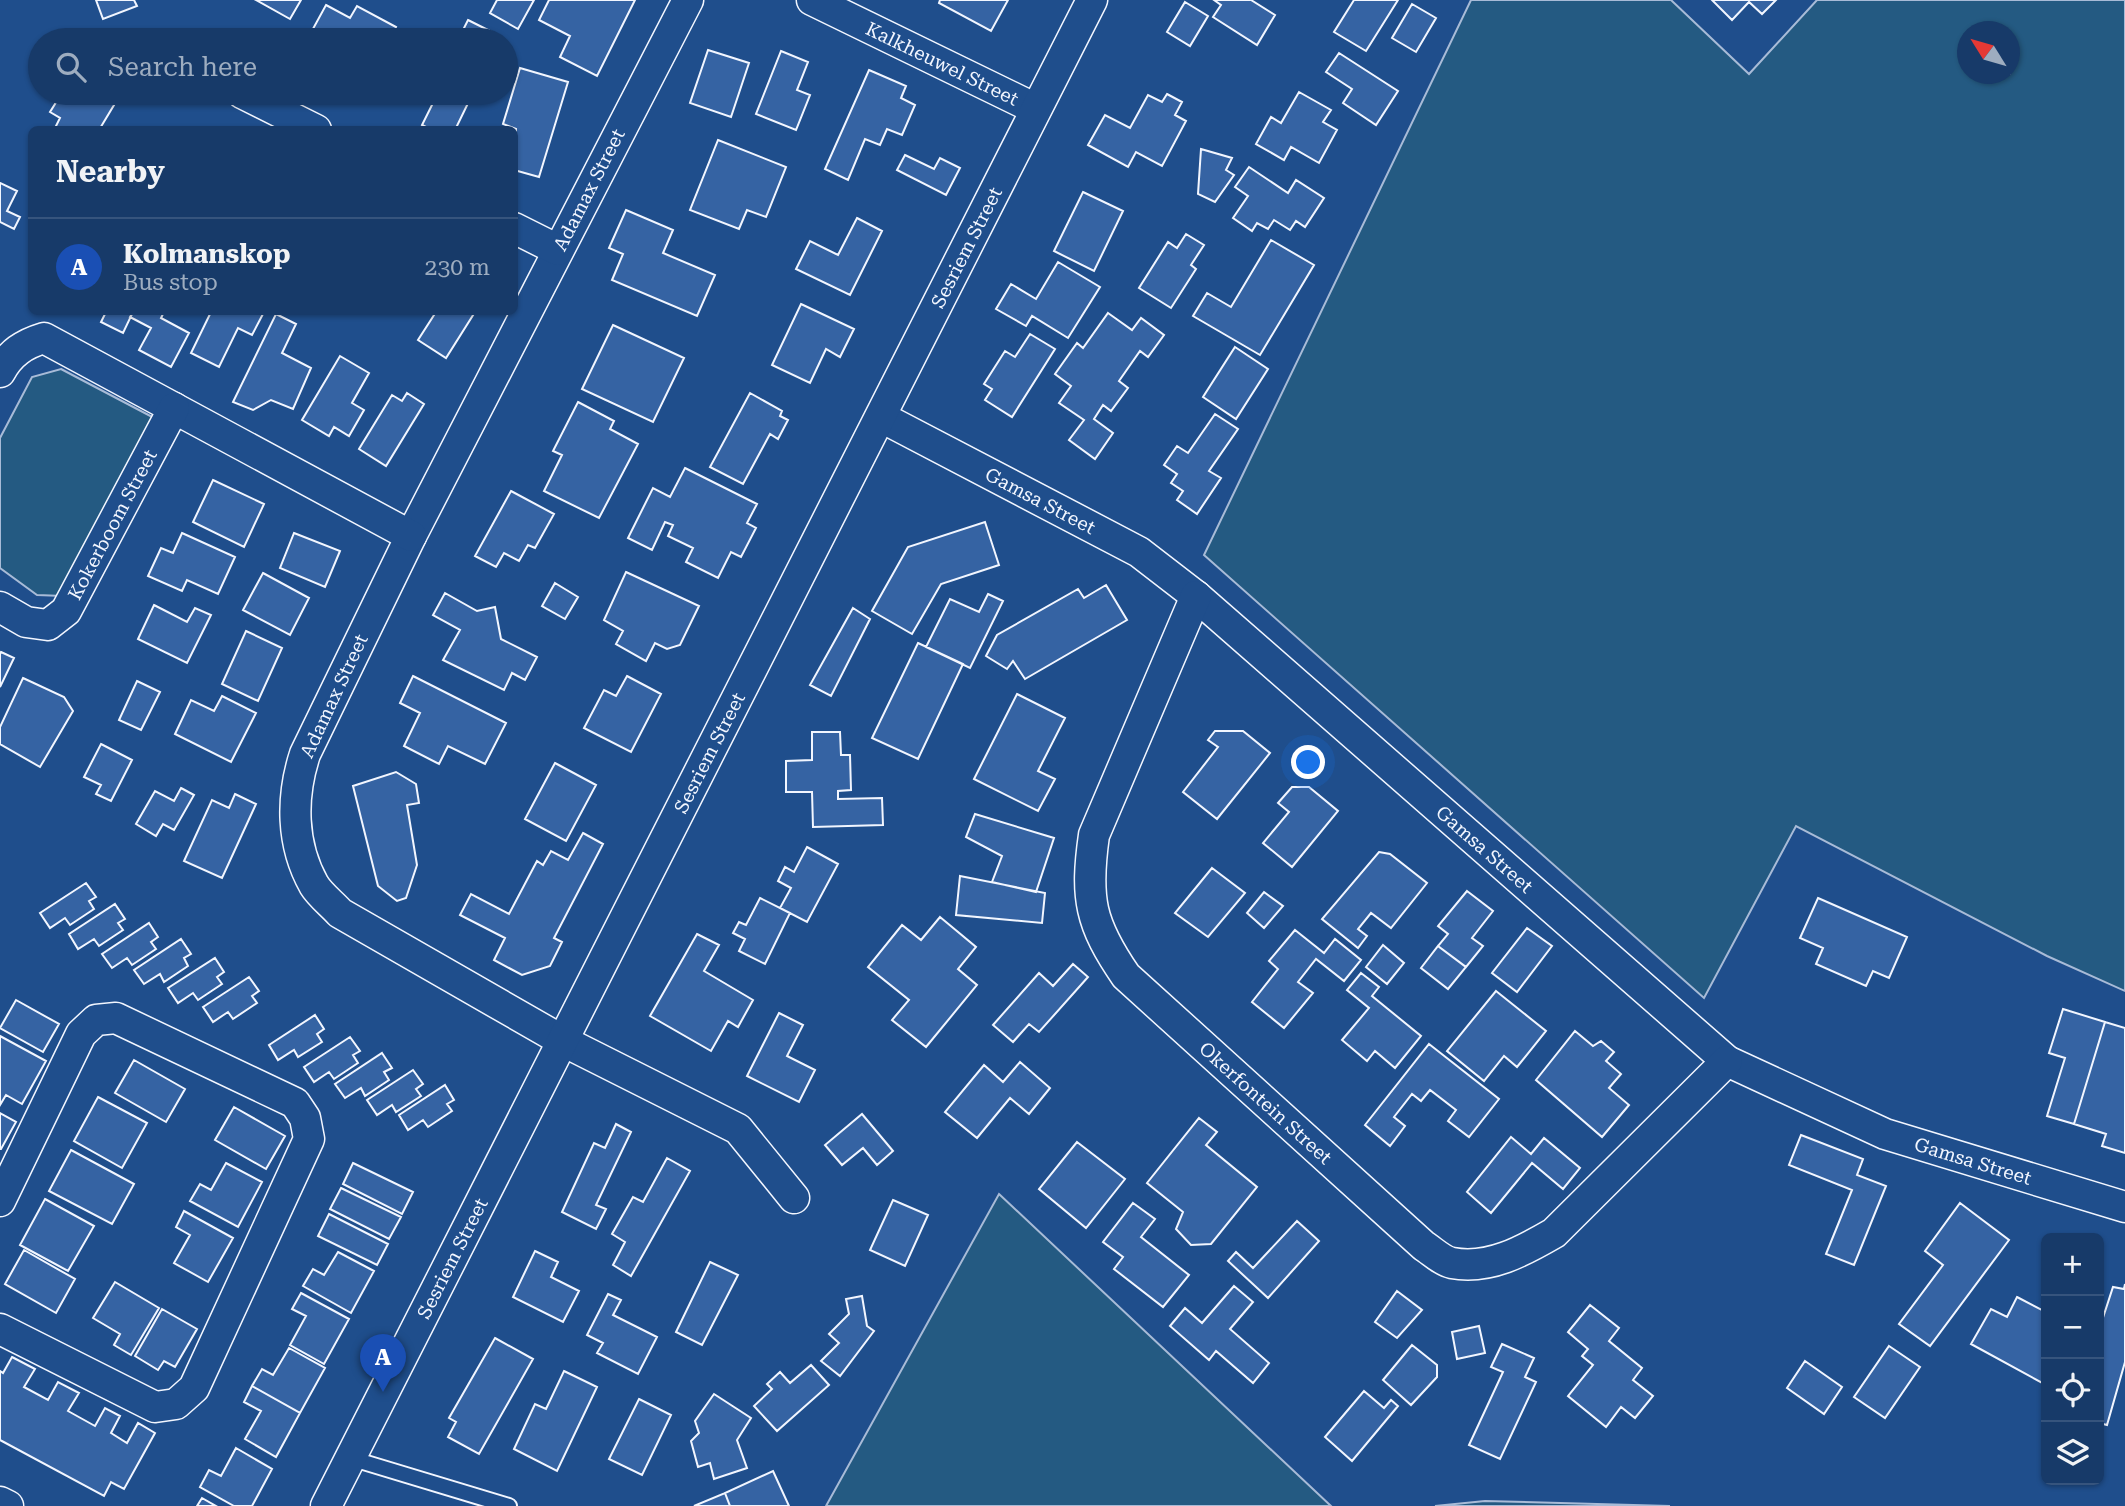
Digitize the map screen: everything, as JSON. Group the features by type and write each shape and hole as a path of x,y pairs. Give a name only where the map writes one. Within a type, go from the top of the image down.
{"street":[{"name":"Adamax Street","path":"688,0 411,536 305,754 297,778 295,811 300,853 315,887 340,913 563,1041 738,1129 794,1198"},
{"name":"Kalkheuwel Street","path":"812,0 1036,109"},
{"name":"Sesriem Street","path":"326,1506 1092,0"},
{"path":"266,105 308,126"},
{"path":"518,230 558,250"},
{"path":"0,372 5,362 24,344 44,338 411,536"},
{"name":"Kokerboom Street","path":"0,607 26,622 48,625 66,611 174,408"},
{"name":"Gamsa Street","path":"881,417 1139,552 1196,596 1727,1061 1885,1134 2125,1207"},
{"name":"Okerfontein Street","path":"1196,596 1094,835 1089,872 1091,909 1106,947 1126,976 1424,1246 1449,1263 1484,1264 1521,1253 1554,1233 1727,1061"},
{"path":"0,1201 81,1034 96,1020 116,1017 295,1103 305,1118 309,1139 194,1388 176,1404 155,1407 0,1329"},
{"path":"0,1502 8,1506"}],"lane":[{"path":"351,1458 509,1506"}],"shaded area":[{"path":"1471,0 1671,0 1749,74 1817,0 2125,0 2125,991 2047,956 1796,826 1704,998 1204,555"},
{"path":"61,369 158,420 63,596 37,595 0,568 0,438 32,377"},
{"path":"999,1194 1331,1506 826,1506"},
{"path":"1485,1501 1670,1506 1435,1506"}],"building":[{"path":"96,0 134,0 137,6 103,19"},
{"path":"256,0 301,0 290,19"},
{"path":"497,0 534,0 518,29 490,13"},
{"path":"549,0 635,0 597,76 560,57 570,36 539,20"},
{"path":"940,0 1008,0 991,31 939,3"},
{"path":"1214,0 1251,0 1275,15 1257,45 1213,17 1221,5"},
{"path":"1354,0 1398,0 1366,51 1334,32"},
{"path":"1712,0 1776,0 1762,14 1749,2 1732,20"},
{"path":"1185,2 1208,16 1190,46 1167,32"},
{"path":"1412,4 1436,18 1416,52 1392,38"},
{"path":"326,5 350,18 357,6 396,27 395,28 313,28"},
{"path":"468,20 484,28 464,28"},
{"path":"708,50 749,63 731,117 690,103"},
{"path":"781,51 808,62 797,90 810,95 796,130 756,114"},
{"path":"1339,53 1398,91 1376,125 1343,103 1352,89 1326,72"},
{"path":"520,68 568,82 539,177 518,171 518,126 503,124 509,105 518,105"},
{"path":"869,70 906,86 901,98 915,105 902,135 887,129 880,145 865,139 848,180 825,169"},
{"path":"1299,92 1331,110 1323,122 1337,130 1319,163 1291,147 1284,160 1256,144 1271,117 1281,123"},
{"path":"1167,94 1182,102 1175,115 1186,121 1162,166 1136,152 1128,167 1088,145 1105,115 1130,128 1148,95 1162,102"},
{"path":"54,105 114,105 101,126 56,126 60,118 50,112"},
{"path":"432,105 467,105 457,126 422,125"},
{"path":"718,140 786,167 766,217 747,210 739,229 690,210"},
{"path":"1201,149 1232,158 1226,170 1234,175 1215,202 1198,194"},
{"path":"905,155 934,169 940,158 960,168 946,195 897,170"},
{"path":"1249,167 1288,193 1296,180 1324,198 1305,227 1296,221 1290,230 1274,220 1268,229 1257,223 1252,231 1233,218 1248,196 1235,187"},
{"path":"0,183 17,191 7,211 20,217 14,229 0,222"},
{"path":"1083,192 1123,211 1094,271 1054,251"},
{"path":"626,210 673,230 663,253 715,275 697,316 612,280 623,254 609,248"},
{"path":"857,218 882,231 850,295 796,269 810,241 838,255"},
{"path":"1186,234 1204,245 1191,265 1196,269 1171,308 1139,288 1168,242 1177,248"},
{"path":"1271,240 1314,265 1260,355 1193,316 1207,293 1231,307"},
{"path":"1058,262 1100,287 1068,338 1032,316 1026,326 996,309 1011,284 1036,299"},
{"path":"801,304 854,329 840,357 826,349 810,383 772,365"},
{"path":"1108,313 1132,330 1141,318 1164,335 1148,357 1140,351 1119,381 1128,388 1111,411 1103,405 1094,419 1113,433 1095,459 1069,440 1084,420 1059,403 1071,386 1055,374 1077,343 1083,348"},
{"path":"104,315 132,315 123,333 101,322"},
{"path":"162,315 161,318 189,333 171,367 139,350 151,328 130,317"},
{"path":"210,315 262,315 252,335 238,328 219,367 191,353"},
{"path":"276,315 296,324 282,353 311,368 293,409 271,400 253,410 233,402"},
{"path":"434,315 473,315 446,358 418,340"},
{"path":"613,325 684,358 653,422 582,389"},
{"path":"1030,334 1055,349 1012,417 985,400 992,389 984,384 1005,351 1015,357"},
{"path":"1235,347 1268,369 1236,419 1203,397"},
{"path":"340,356 369,373 352,403 364,410 349,436 334,427 329,436 302,420"},
{"path":"407,393 424,404 386,466 359,449 392,395 402,401"},
{"path":"750,393 782,411 780,416 788,420 778,439 770,434 743,484 710,467"},
{"path":"578,402 614,421 610,429 638,444 599,518 544,491 562,455 553,451"},
{"path":"1215,414 1238,429 1209,471 1221,478 1197,514 1177,500 1183,491 1171,483 1177,474 1164,465 1177,446 1188,453"},
{"path":"685,468 757,504 747,523 756,528 741,557 731,552 718,578 686,562 693,548 668,536 673,525 665,522 652,550 628,538 653,488 670,497"},
{"path":"213,480 264,504 244,547 193,522"},
{"path":"511,491 554,514 535,548 528,545 519,561 504,553 496,567 475,556"},
{"path":"985,522 999,565 941,584 912,634 872,611 908,547"},
{"path":"182,533 235,557 218,594 187,580 182,591 148,576 161,548 173,553"},
{"path":"294,533 340,551 325,587 280,568"},
{"path":"626,572 699,606 680,645 667,649 655,643 646,661 616,644 623,631 604,620"},
{"path":"263,573 309,598 290,635 243,610"},
{"path":"555,583 578,597 565,619 542,606"},
{"path":"1106,585 1127,620 1025,679 1013,661 1007,669 986,656 997,635 1078,589 1084,598"},
{"path":"445,593 477,611 495,607 501,639 537,657 525,680 512,673 504,690 443,660 460,630 433,615"},
{"path":"988,594 1003,601 970,668 926,647 950,599 979,612"},
{"path":"154,605 187,622 195,608 211,615 187,663 138,639"},
{"path":"853,608 870,619 831,696 810,685"},
{"path":"246,631 282,648 258,701 222,684"},
{"path":"918,643 963,664 918,759 872,738"},
{"path":"0,653 14,658 0,687"},
{"path":"413,676 506,723 485,764 448,746 439,764 404,746 420,713 400,703"},
{"path":"627,676 661,694 631,752 584,728 604,690 616,696"},
{"path":"23,678 64,697 73,711 40,767 0,744 0,727"},
{"path":"137,681 160,692 141,730 119,720"},
{"path":"1017,694 1065,718 1038,771 1055,779 1038,811 974,779"},
{"path":"222,696 256,713 231,762 175,734 191,700 214,711"},
{"path":"1215,731 1243,731 1270,753 1217,819 1183,792 1218,747 1208,740"},
{"path":"812,732 840,732 841,755 850,755 851,790 838,791 838,799 882,798 883,825 813,827 812,792 786,792 786,761 812,760"},
{"path":"101,744 132,760 111,801 96,794 101,785 84,777"},
{"path":"555,763 596,785 566,841 525,819"},
{"path":"396,772 416,784 419,803 407,805 417,865 406,898 397,901 378,886 353,786"},
{"path":"1292,787 1309,787 1338,811 1292,867 1263,843 1289,812 1278,803"},
{"path":"181,788 194,795 174,830 163,824 156,836 136,824 155,791 174,801"},
{"path":"235,794 256,804 222,878 184,861 212,800 229,808"},
{"path":"975,814 1054,838 1036,892 992,882 1002,856 966,837"},
{"path":"583,833 603,844 554,938 562,942 550,966 522,975 494,960 505,938 460,915 471,894 509,914 537,861 543,865 551,851 568,860"},
{"path":"807,847 838,864 807,922 780,908 791,888 778,881 785,867 794,872"},
{"path":"1379,852 1390,854 1427,883 1391,928 1371,913 1358,929 1367,936 1358,948 1322,919"},
{"path":"1212,868 1245,893 1208,937 1175,913"},
{"path":"960,876 1045,893 1042,923 956,915"},
{"path":"86,883 96,897 89,901 94,909 70,925 65,918 50,928 40,913"},
{"path":"1467,891 1493,911 1472,938 1483,946 1466,967 1438,946 1448,934 1438,926"},
{"path":"1264,892 1283,906 1264,928 1247,913"},
{"path":"760,898 790,913 765,964 739,951 745,939 733,933 739,922 746,925"},
{"path":"1818,898 1907,937 1889,978 1873,971 1866,986 1816,964 1823,948 1800,938"},
{"path":"115,904 125,919 118,923 123,930 99,946 94,939 78,949 69,934"},
{"path":"940,917 976,947 958,969 977,985 926,1047 892,1020 909,1000 868,967 902,925 921,940"},
{"path":"149,923 158,937 151,942 156,949 132,965 127,958 112,968 102,954"},
{"path":"1527,928 1552,946 1517,992 1492,973"},
{"path":"1295,930 1324,953 1335,939 1361,960 1344,981 1316,959 1298,982 1313,993 1284,1028 1252,1002 1278,969 1269,961"},
{"path":"697,934 719,945 704,971 753,1000 738,1027 728,1021 711,1051 650,1016"},
{"path":"181,939 191,954 184,958 188,966 164,982 160,974 144,984 134,970"},
{"path":"1383,945 1404,963 1387,984 1366,967"},
{"path":"1438,946 1466,967 1448,989 1421,968"},
{"path":"215,958 224,972 217,977 222,984 198,1000 193,993 178,1003 168,988"},
{"path":"1073,964 1088,977 1039,1032 1029,1024 1013,1042 993,1025 1039,973 1053,986"},
{"path":"1361,973 1379,987 1372,996 1421,1036 1395,1068 1375,1051 1367,1061 1342,1040 1369,1008 1347,990"},
{"path":"249,977 259,991 252,996 257,1003 233,1019 228,1012 213,1022 203,1007"},
{"path":"1496,991 1546,1031 1517,1067 1504,1056 1484,1081 1447,1051"},
{"path":"16,1000 59,1024 43,1052 0,1028"},
{"path":"2063,1009 2105,1022 2074,1124 2047,1116 2065,1058 2049,1053"},
{"path":"779,1013 803,1025 787,1056 815,1070 799,1102 747,1076"},
{"path":"315,1015 324,1029 317,1034 322,1042 298,1057 294,1050 278,1060 269,1045"},
{"path":"2105,1022 2125,1028 2125,1153 2102,1146 2106,1134 2074,1124"},
{"path":"1575,1031 1593,1046 1601,1041 1614,1052 1606,1061 1621,1074 1609,1088 1629,1105 1602,1137 1536,1080"},
{"path":"0,1036 46,1061 22,1104 6,1095 0,1105"},
{"path":"350,1037 360,1051 353,1055 358,1063 334,1079 329,1072 314,1082 304,1067"},
{"path":"1429,1044 1499,1099 1469,1137 1448,1121 1456,1110 1430,1090 1421,1101 1412,1094 1394,1117 1405,1126 1390,1146 1365,1125"},
{"path":"382,1053 392,1068 384,1072 389,1080 365,1096 361,1088 345,1098 335,1084"},
{"path":"134,1060 185,1089 166,1122 115,1093"},
{"path":"1020,1062 1050,1088 1029,1114 1010,1098 977,1138 945,1112 984,1065 1003,1082"},
{"path":"413,1070 423,1084 416,1089 421,1096 396,1112 392,1105 377,1115 367,1100"},
{"path":"445,1085 454,1100 447,1104 452,1111 428,1127 423,1120 408,1130 399,1115"},
{"path":"98,1097 147,1123 122,1168 74,1141"},
{"path":"234,1107 285,1136 266,1169 215,1140"},
{"path":"0,1113 16,1122 1,1149 0,1149"},
{"path":"862,1114 893,1151 877,1165 863,1148 842,1165 825,1145"},
{"path":"1199,1118 1217,1132 1206,1145 1257,1187 1211,1244 1191,1245 1176,1229 1183,1212 1147,1183"},
{"path":"616,1124 631,1132 596,1205 606,1209 596,1229 562,1212 594,1143 605,1148"},
{"path":"1801,1135 1863,1159 1857,1175 1886,1186 1854,1265 1826,1254 1852,1190 1789,1165"},
{"path":"1511,1137 1531,1154 1544,1138 1580,1168 1563,1189 1532,1163 1491,1213 1467,1192"},
{"path":"1077,1142 1125,1179 1086,1228 1039,1189"},
{"path":"71,1150 134,1184 112,1224 49,1191"},
{"path":"667,1158 690,1171 631,1276 613,1265 625,1242 612,1234 633,1197 643,1202"},
{"path":"226,1163 262,1182 238,1227 190,1201 200,1184 211,1190"},
{"path":"353,1163 413,1192 402,1214 343,1184"},
{"path":"341,1188 401,1217 389,1239 330,1209"},
{"path":"45,1199 94,1226 68,1271 20,1245"},
{"path":"893,1200 928,1215 905,1266 870,1250"},
{"path":"1133,1203 1155,1219 1141,1237 1189,1275 1163,1307 1114,1269 1123,1257 1103,1242"},
{"path":"1960,1203 2009,1240 1930,1346 1899,1324 1943,1265 1925,1251"},
{"path":"184,1211 233,1238 208,1282 174,1263 190,1235 176,1227"},
{"path":"329,1214 388,1244 377,1265 318,1236"},
{"path":"1297,1221 1319,1241 1268,1298 1228,1261 1236,1252 1253,1268"},
{"path":"24,1250 75,1279 56,1313 5,1284"},
{"path":"535,1251 558,1262 551,1277 579,1291 563,1322 513,1297"},
{"path":"338,1252 374,1271 351,1313 303,1286 313,1269 324,1275"},
{"path":"710,1262 738,1275 702,1345 676,1332"},
{"path":"115,1282 159,1308 131,1355 114,1345 120,1334 93,1318"},
{"path":"2125,1284 2125,1362 2107,1425 2104,1424 2104,1315 2113,1287 2124,1289"},
{"path":"1234,1286 1253,1302 1230,1329 1269,1363 1253,1383 1216,1351 1209,1360 1170,1326 1185,1308 1202,1323"},
{"path":"1397,1291 1422,1310 1397,1338 1375,1322"},
{"path":"301,1293 349,1319 324,1364 290,1345 306,1316 292,1309"},
{"path":"608,1294 621,1300 613,1315 657,1337 638,1374 597,1353 603,1343 587,1335"},
{"path":"862,1296 867,1326 874,1331 840,1376 821,1361 839,1343 829,1334 849,1314 846,1299"},
{"path":"2017,1297 2041,1309 2041,1382 1971,1344 1991,1309 2007,1317"},
{"path":"1590,1305 1619,1328 1609,1341 1642,1368 1633,1380 1653,1396 1635,1418 1621,1407 1606,1427 1568,1396 1593,1365 1582,1356 1588,1349 1568,1332"},
{"path":"162,1309 197,1329 175,1367 164,1361 158,1370 135,1356"},
{"path":"1479,1326 1485,1353 1457,1359 1452,1332"},
{"path":"495,1338 533,1359 479,1454 448,1437 456,1422 449,1418"},
{"path":"1502,1344 1534,1358 1525,1377 1536,1382 1500,1459 1469,1445 1503,1372 1491,1367"},
{"path":"1412,1345 1437,1365 1437,1377 1411,1405 1383,1380"},
{"path":"1889,1346 1920,1367 1885,1418 1854,1397"},
{"path":"289,1348 325,1368 300,1413 252,1386 262,1369 273,1375"},
{"path":"12,1357 35,1369 24,1387 48,1400 58,1382 79,1393 68,1411 95,1426 105,1408 120,1416 111,1433 127,1443 138,1423 155,1433 124,1489 111,1482 104,1496 0,1440 0,1371 3,1373"},
{"path":"1805,1361 1842,1387 1824,1414 1787,1388"},
{"path":"811,1365 829,1385 777,1431 754,1406 772,1389 767,1384 780,1372 790,1383"},
{"path":"564,1371 597,1387 557,1471 514,1449 535,1404 546,1409"},
{"path":"252,1386 300,1413 276,1457 245,1439 261,1411 244,1402"},
{"path":"1364,1391 1384,1408 1391,1400 1398,1406 1352,1461 1325,1437"},
{"path":"714,1394 751,1418 737,1440 747,1468 714,1479 710,1463 698,1467 691,1441 699,1433 695,1421"},
{"path":"639,1399 671,1415 642,1475 609,1459"},
{"path":"236,1448 272,1469 252,1506 234,1506 200,1487 209,1470 221,1476"},
{"path":"773,1471 789,1506 730,1506 725,1493"},
{"path":"725,1493 730,1506 694,1506"},
{"path":"202,1498 216,1506 197,1506"}],"place":[{"name":"Kolmanskop","path":"383,1392"}]}
